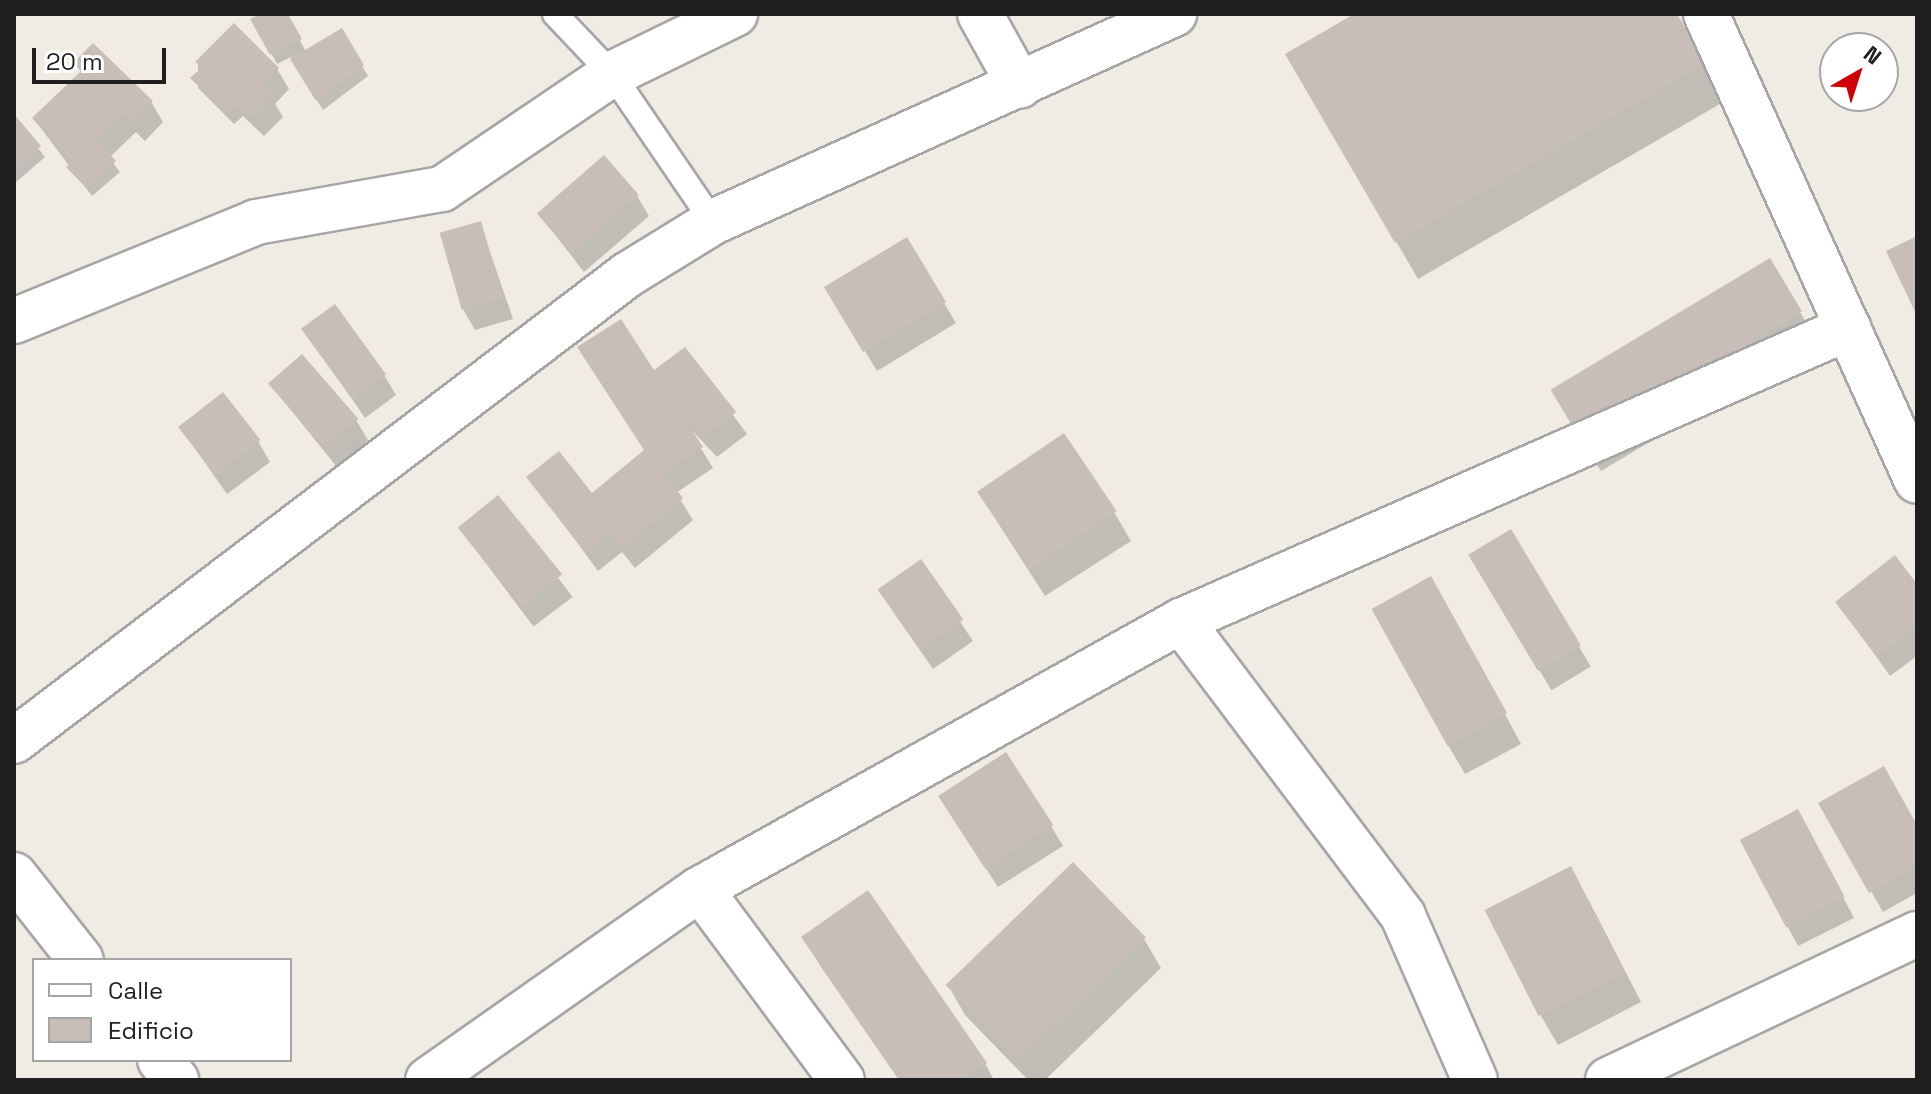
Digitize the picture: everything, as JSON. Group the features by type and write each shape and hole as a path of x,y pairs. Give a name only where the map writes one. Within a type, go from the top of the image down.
{"street":[{"path":"14,321 256,222 442,189 612,74 735,14"},
{"path":"980,14 1020,86"},
{"path":"14,741 485,377 713,222 1174,14"},
{"path":"1706,14 1917,481"},
{"path":"428,1080 700,889 1181,621 1848,328"},
{"path":"1181,621 1403,916 1475,1080"},
{"path":"14,875 79,958"},
{"path":"700,889 842,1080"},
{"path":"1608,1080 1917,934"},
{"path":"162,1062 176,1080"}],"lane":[{"path":"555,14 612,74 713,222"}],"building":[{"path":"260,14 288,14 302,39 270,55 250,19"},
{"path":"1354,14 1677,14 1706,63 1395,243 1285,54"},
{"path":"234,23 279,68 262,85 273,95 252,117 239,105 228,115 190,78 202,67 195,62"},
{"path":"342,28 364,65 316,101 290,59"},
{"path":"93,43 153,101 132,121 123,113 96,140 116,161 86,188 66,167 73,161 32,118 81,71 73,63"},
{"path":"14,114 41,146 14,170"},
{"path":"604,155 639,195 572,253 537,213"},
{"path":"481,221 503,298 462,310 440,233"},
{"path":"1917,236 1917,316 1886,251"},
{"path":"907,237 946,302 863,352 824,287"},
{"path":"1770,258 1802,311 1582,443 1551,390"},
{"path":"335,304 386,374 352,399 301,329"},
{"path":"621,319 654,370 685,347 736,412 704,438 668,393 703,447 663,474 683,498 622,549 609,533 585,552 526,477 559,451 592,493 644,450 577,347"},
{"path":"302,354 358,419 324,448 268,384"},
{"path":"223,392 261,440 216,475 178,427"},
{"path":"1064,433 1117,511 1030,570 977,492"},
{"path":"498,495 562,574 522,607 458,528"},
{"path":"1511,529 1581,646 1538,671 1468,555"},
{"path":"1895,555 1917,584 1917,626 1877,657 1835,602"},
{"path":"921,559 963,620 920,650 878,589"},
{"path":"1431,576 1507,713 1448,746 1372,609"},
{"path":"1006,752 1053,825 985,869 938,796"},
{"path":"1884,766 1917,825 1917,866 1869,893 1818,803"},
{"path":"1798,809 1844,896 1786,927 1740,840"},
{"path":"1073,862 1146,938 1019,1060 946,985"},
{"path":"1571,866 1625,972 1539,1016 1485,910"},
{"path":"868,890 987,1063 963,1080 900,1080 801,937"}]}
